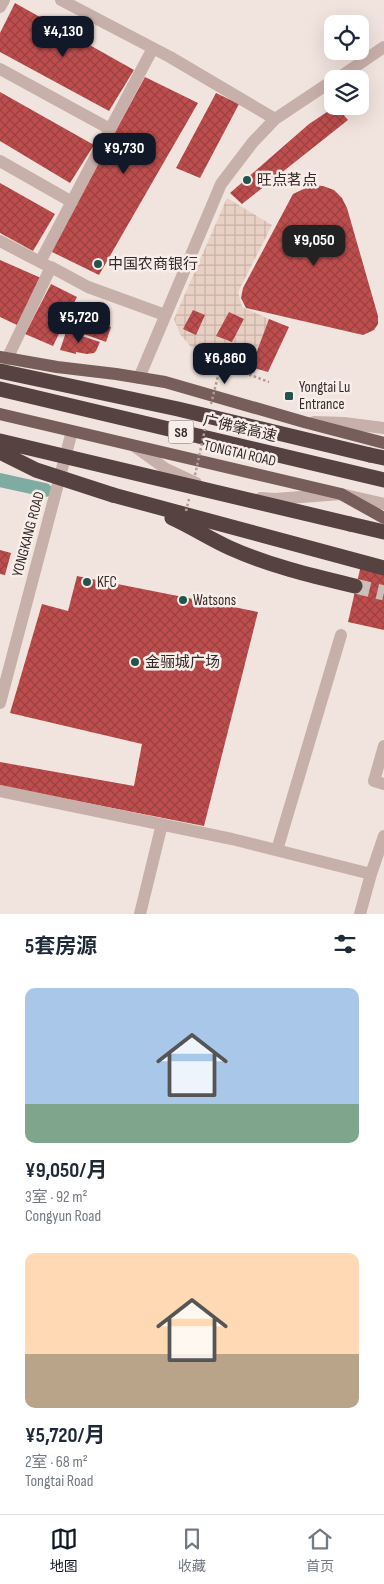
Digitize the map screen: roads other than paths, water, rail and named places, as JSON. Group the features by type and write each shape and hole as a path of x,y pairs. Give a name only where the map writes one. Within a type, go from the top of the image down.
{"highway":[{"path":"2,362 178,409 384,458"},
{"name":"广佛肇高速","path":"0,389 384,480"},
{"path":"0,441 384,532"},
{"path":"0,452 36,470 160,512 230,548 255,558 313,576 355,586"},
{"path":"113,495 384,568"}],"main road":[{"path":"2,362 139,378 177,386 384,443"},
{"name":"TONGTAI ROAD","path":"0,414 341,494"},
{"path":"341,494 384,518"}],"street":[{"path":"0,7 4,0"},
{"path":"61,0 152,48 275,118"},
{"path":"350,70 384,47"},
{"path":"2,362 72,202 152,48"},
{"path":"0,69 110,129"},
{"path":"139,378 164,315 221,184 253,142 275,118 324,86"},
{"path":"0,161 72,202"},
{"path":"0,241 88,287 164,315"},
{"path":"304,422 344,423 384,428"},
{"name":"YONGKANG ROAD","path":"0,703 72,431"},
{"path":"132,445 188,480 221,492 239,496 275,499 341,494"},
{"name":"TONGTAI ROAD","path":"341,494 384,504"},
{"path":"277,850 341,635"},
{"path":"384,746 374,781 384,784"},
{"path":"0,790 277,850 371,874"},
{"path":"140,914 162,824"},
{"path":"360,914 384,836"}],"waterway":[{"path":"0,480 45,490"}],"tunnel":[{"path":"355,586 384,593"}],"place":[{"name":"旺点茗点","path":"247,180"},
{"name":"中国农商银行","path":"98,264"},
{"name":"Yongtai Lu Entrance","path":"289,396"},
{"name":"KFC","path":"87,582"},
{"name":"Watsons","path":"183,600"},
{"name":"金骊城广场","path":"135,662"}]}
